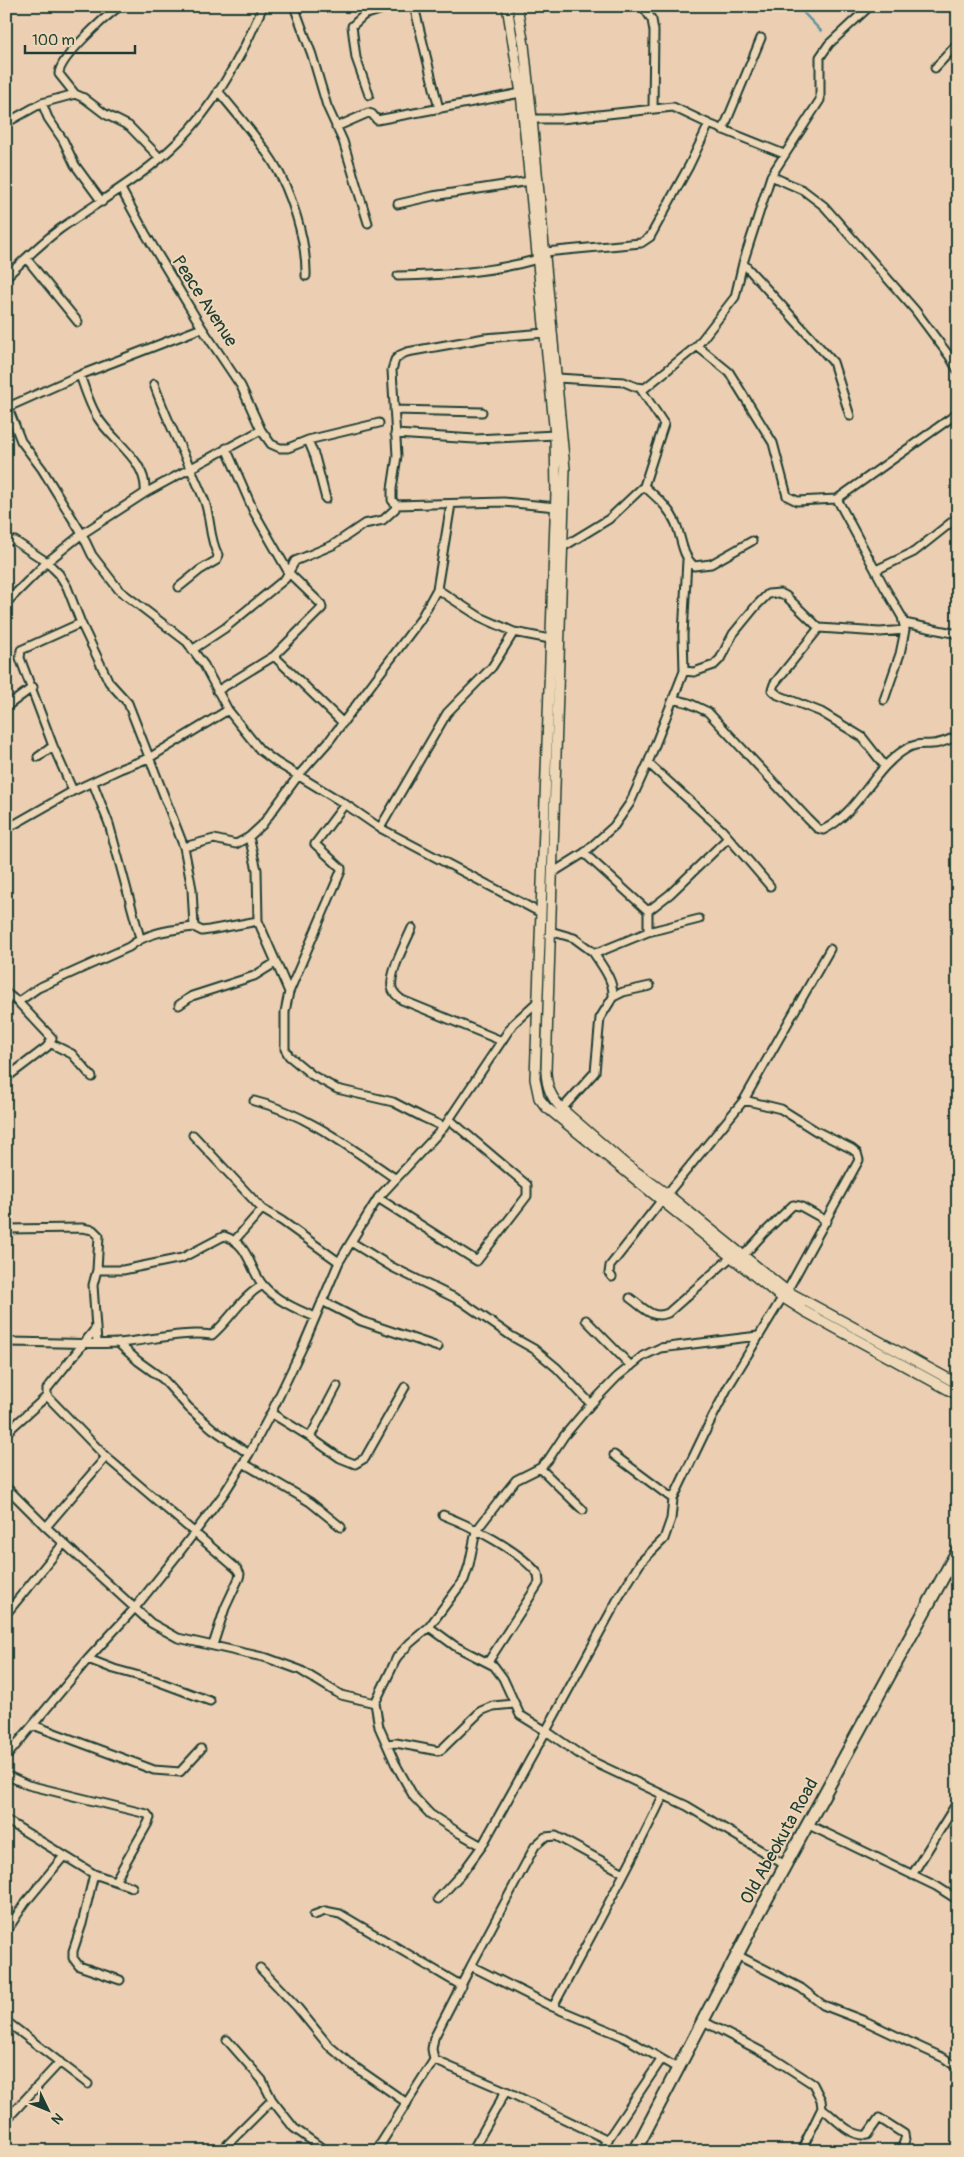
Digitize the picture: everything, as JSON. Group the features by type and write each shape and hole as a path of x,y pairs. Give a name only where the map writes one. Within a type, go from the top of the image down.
{"highway":[{"name":"Old Abeokuta Road","path":"635,2151 737,1955 958,1550"}],"street":[{"path":"120,6 101,20 62,63 59,74 74,94 84,98 105,114 129,126 160,158"},
{"path":"6,277 60,230 121,189 180,140 218,91 254,28 263,6"},
{"path":"294,6 336,127 343,141 368,223"},
{"path":"369,95 356,58 352,26 364,15 392,6"},
{"path":"414,6 439,109"},
{"path":"507,6 521,93 555,435 556,507 535,1078 540,1098 546,1107 743,1256 785,1294 958,1384"},
{"path":"517,6 524,45 532,119 565,469 546,1083 553,1099 562,1108 730,1258 785,1294 958,1395"},
{"path":"643,6 652,20 654,31 653,109"},
{"path":"557,378 624,382 645,388 655,382 698,346 735,297 743,263 771,176 820,100 820,57 870,6"},
{"path":"723,130 761,38"},
{"path":"935,68 958,43"},
{"path":"218,91 273,162 302,238 306,276"},
{"path":"336,127 368,113 372,114 377,120 521,93"},
{"path":"6,124 42,103 74,94"},
{"path":"42,103 48,118 63,140 75,165 102,202"},
{"path":"532,119 561,119 673,107 723,130 784,154"},
{"path":"545,252 640,244 650,237 709,124"},
{"path":"771,176 802,190 824,206 915,310 950,357 958,371"},
{"path":"398,204 432,196 530,181"},
{"name":"Peace Avenue","path":"121,189 202,328 241,386 261,430"},
{"path":"26,258 78,322"},
{"path":"398,276 483,270 538,259"},
{"path":"743,263 833,362 850,416"},
{"path":"202,328 7,405 22,442 42,468 82,534 92,555 119,590 187,642 204,665 228,710 260,750 380,828 541,912"},
{"path":"396,506 392,500 397,456 392,370 395,360 400,355 429,347 485,338 545,333"},
{"path":"698,346 729,372 774,443 788,496 798,501 837,499 958,413"},
{"path":"80,375 96,416 134,459 142,473 146,484 144,493"},
{"path":"154,384 165,414 206,505 212,543 218,557 179,588"},
{"path":"564,547 609,519 644,486 664,424 640,388"},
{"path":"394,410 482,412"},
{"path":"6,603 47,562 82,534 144,493 261,430 271,444 280,448 288,448 308,440 379,424"},
{"path":"395,434 475,439 555,435"},
{"path":"308,440 315,457 326,499"},
{"path":"217,691 274,656 322,608 321,604 289,572 254,512 226,448"},
{"path":"552,873 584,853 614,826 622,815 648,764 684,671 683,635 687,560 676,524 668,508 644,486"},
{"path":"837,499 902,616 904,626 900,654 884,700"},
{"path":"396,506 504,502 556,507"},
{"path":"184,847 214,839 236,844 249,837 272,814 298,776 329,741 420,620 437,589 451,504"},
{"path":"192,650 248,610 285,579 291,565 295,561 333,545 364,524 383,520 395,510 396,506"},
{"path":"876,570 914,552 958,517"},
{"path":"6,540 15,541 47,562 59,574 67,587 81,623 109,682 128,703 184,847 192,889 194,927"},
{"path":"687,560 694,566 711,564 752,541"},
{"path":"437,589 480,617 514,632 550,639"},
{"path":"684,671 705,670 720,660 733,634 768,594 780,593 786,596 819,628 880,632 904,626 958,634"},
{"path":"73,791 53,746 33,687 20,658 21,650 81,623"},
{"path":"819,628 774,684 772,690 778,695 821,712 862,737 884,765"},
{"path":"380,828 446,713 492,667 514,632"},
{"path":"274,656 343,723"},
{"path":"6,707 33,687"},
{"path":"673,699 689,703 708,712 817,828 823,830 842,817 863,796 884,765 904,749 914,745 933,744 958,736"},
{"path":"6,830 73,791 149,758 228,710"},
{"path":"38,757 53,746"},
{"path":"648,764 728,838 770,886"},
{"path":"93,782 109,824 140,938"},
{"path":"345,804 316,844 341,868 341,871 289,992 285,1012 285,1049 289,1056 312,1075 337,1088 393,1102 422,1118 444,1127"},
{"path":"249,837 256,870 258,921 289,992"},
{"path":"648,911 670,894 728,838"},
{"path":"584,853 648,911 648,932"},
{"path":"593,952 599,952 648,932 699,919"},
{"path":"18,1002 38,988 129,948 140,938 164,931 194,927 202,931 258,921"},
{"path":"412,928 391,979 392,990 402,1000 502,1041"},
{"path":"550,931 574,938 593,952 608,976 613,988 613,997"},
{"path":"612,1277 609,1273 610,1266 744,1100 830,949"},
{"path":"179,1005 192,996 254,976 275,963"},
{"path":"562,1108 595,1072 600,1018 613,997 622,992 650,986"},
{"path":"6,994 18,1002 52,1038 50,1043 6,1078"},
{"path":"6,1757 88,1659 134,1609 195,1532 249,1454 271,1413 339,1262 378,1198 450,1120 513,1024 538,1001"},
{"path":"50,1043 72,1054 92,1077"},
{"path":"438,1900 463,1872 482,1846 620,1595 641,1562 664,1539 671,1519 673,1499 720,1403 758,1336 785,1294 859,1160 857,1153 781,1109 744,1100"},
{"path":"254,1101 269,1104 306,1121 396,1178"},
{"path":"378,1198 477,1261 527,1196 527,1185 450,1120"},
{"path":"193,1135 262,1209 339,1262"},
{"path":"743,1256 793,1205 800,1206 826,1221"},
{"path":"235,1240 262,1209"},
{"path":"6,1229 82,1228 93,1230 99,1236 97,1270 93,1286 98,1343"},
{"path":"97,1270 123,1270 182,1258 224,1236 235,1240 244,1250 253,1270 263,1285 294,1308 315,1317"},
{"path":"351,1242 392,1267 461,1301 511,1336 534,1349 557,1368 591,1404"},
{"path":"630,1298 653,1315 660,1316 668,1313 730,1258"},
{"path":"6,1342 82,1345 194,1333 212,1336 224,1325 251,1291 263,1285"},
{"path":"322,1301 361,1321 438,1347"},
{"path":"586,1320 631,1366"},
{"path":"96,1328 47,1389 47,1396 106,1457 237,1569 240,1574 225,1608 213,1645"},
{"path":"482,1846 430,1814 414,1797 379,1727 375,1703 397,1657 428,1627 464,1580 470,1566 476,1531 516,1480 540,1468 591,1404 631,1366 643,1356 660,1348 758,1336"},
{"path":"118,1342 138,1361 163,1379 189,1408 213,1429 249,1454"},
{"path":"310,1437 337,1386"},
{"path":"271,1413 340,1458 355,1464 365,1458 405,1387"},
{"path":"6,1433 47,1396"},
{"path":"614,1455 673,1499"},
{"path":"46,1527 106,1457"},
{"path":"243,1463 310,1502 341,1527"},
{"path":"540,1468 583,1510"},
{"path":"6,1487 46,1527 151,1623 178,1638 267,1658 300,1670 341,1695 375,1703"},
{"path":"443,1515 464,1523 513,1551 535,1570 540,1579 488,1662"},
{"path":"6,1614 64,1543"},
{"path":"428,1627 455,1646 488,1662 503,1678 514,1704 526,1720 546,1731 585,1758 687,1806 785,1866"},
{"path":"88,1659 114,1669 154,1680 210,1701"},
{"path":"387,1744 396,1743 438,1751 481,1711 493,1706 514,1704"},
{"path":"33,1725 154,1770 180,1772 201,1749"},
{"path":"6,1775 28,1784 147,1814 150,1818 148,1823 114,1881"},
{"path":"553,2007 638,1850 663,1796"},
{"path":"912,1875 958,1801"},
{"path":"6,1820 94,1874 132,1887"},
{"path":"809,1825 912,1875 958,1900"},
{"path":"376,2151 434,2060 432,2048 434,2038 535,1846 545,1837 556,1836 624,1873"},
{"path":"6,1932 25,1903 64,1856"},
{"path":"94,1874 82,1924 73,1951 73,1958 79,1966 120,1980"},
{"path":"314,1915 325,1911 340,1914 462,1986"},
{"path":"737,1955 801,1988 823,2005 944,2058 958,2068"},
{"path":"471,1966 553,2007 622,2036 677,2068"},
{"path":"260,1968 297,2007 328,2045 348,2062 407,2103"},
{"path":"6,2021 88,2084"},
{"path":"702,2021 770,2056 813,2084 821,2100 822,2108 801,2151"},
{"path":"227,2040 262,2080 272,2100 294,2128 326,2151"},
{"path":"434,2060 506,2091 608,2140"},
{"path":"600,2151 661,2060"},
{"path":"6,2120 60,2062"},
{"path":"472,2151 506,2091"},
{"path":"221,2151 272,2100"},
{"path":"822,2108 860,2136 867,2135 879,2118 886,2121 904,2134 905,2140 900,2151"}],"waterway":[{"path":"797,6 821,31"}]}
